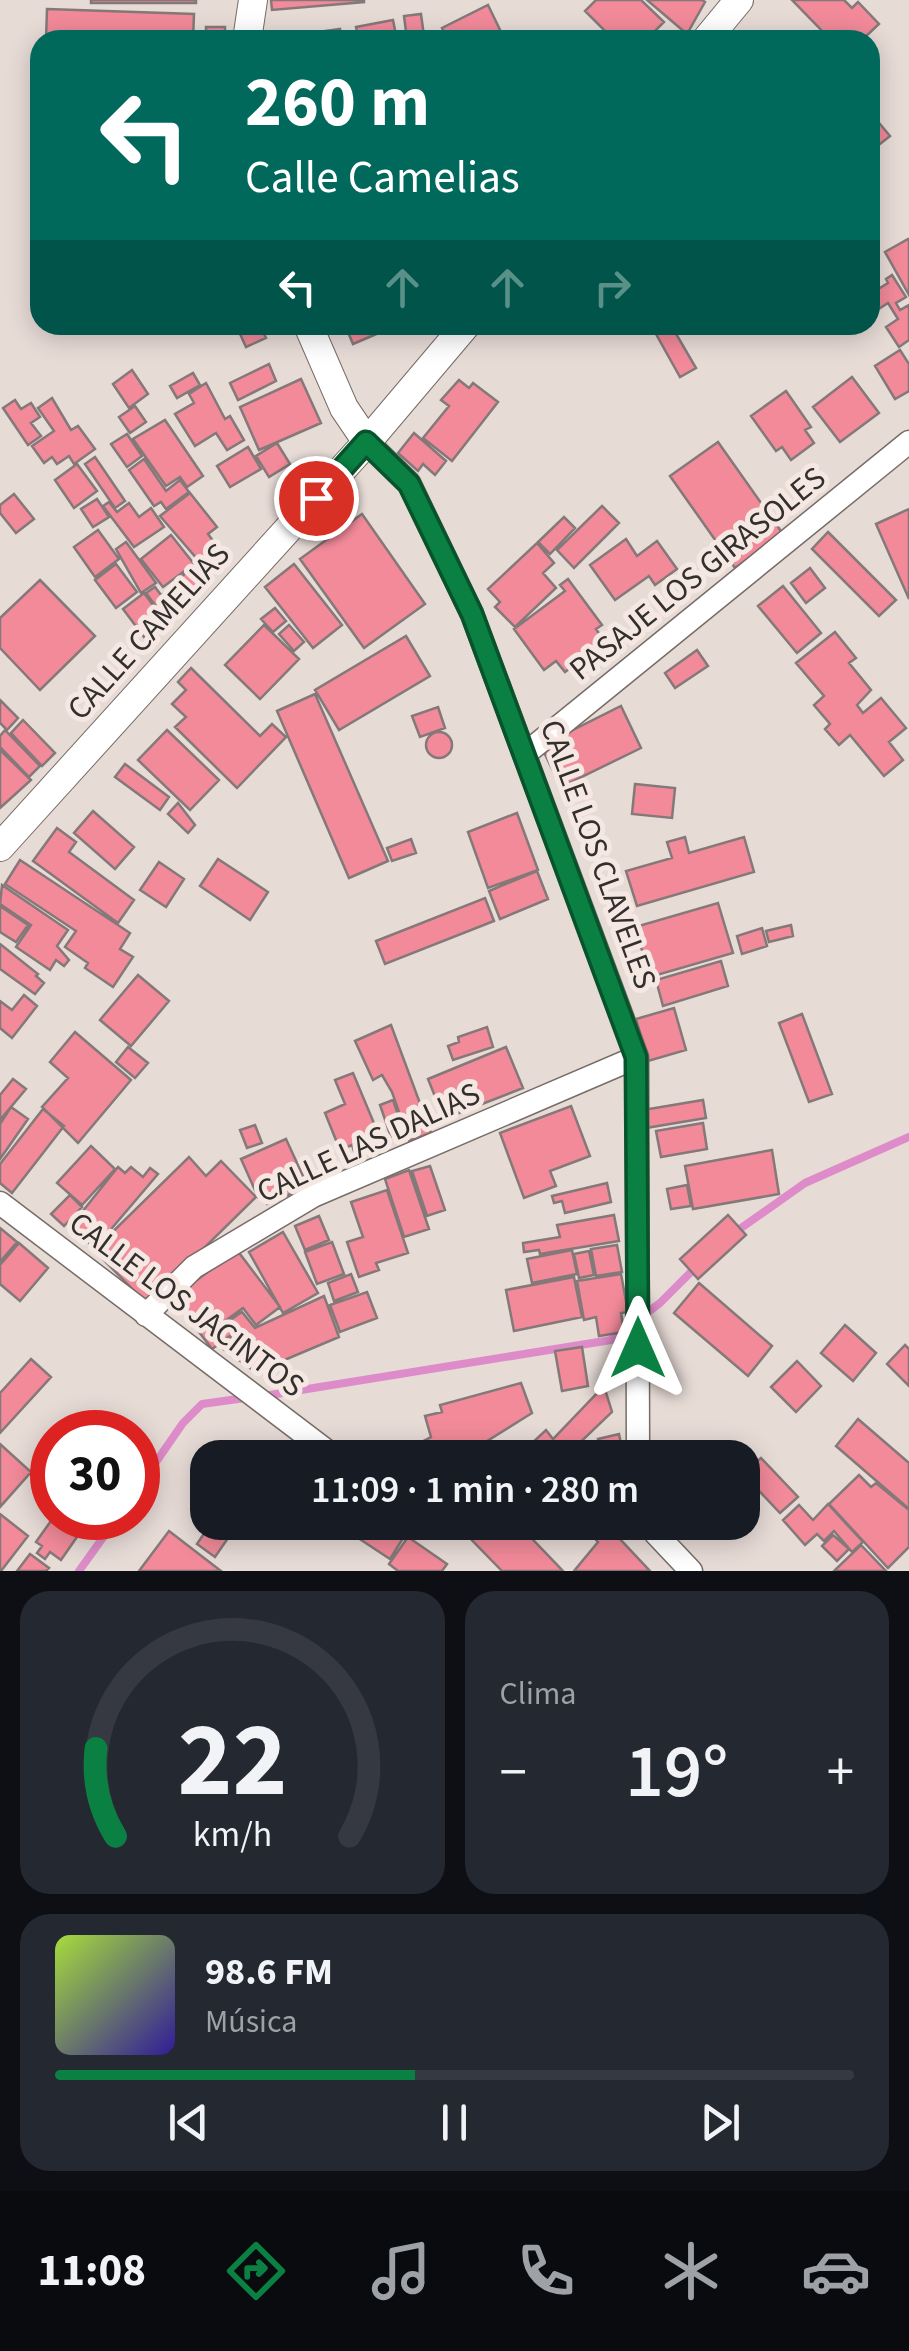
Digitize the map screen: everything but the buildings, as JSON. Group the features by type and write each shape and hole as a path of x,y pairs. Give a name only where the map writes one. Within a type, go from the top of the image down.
{"street":[{"path":"248,30 253,0"},
{"path":"714,30 739,0"},
{"name":"CALLE LOS CLAVELES","path":"312,335 344,408 366,442 409,484 472,614 636,1057 638,1440"},
{"name":"CALLE CAMELIAS","path":"3,836 366,442 457,335"},
{"name":"PASAJE LOS GIRASOLES","path":"525,754 909,442"},
{"name":"CALLE LAS DALIAS","path":"146,1314 194,1268 313,1196 636,1057"},
{"name":"CALLE LOS JACINTOS","path":"0,1202 312,1440"},
{"path":"662,1540 691,1571"}],"waterway":[{"path":"734,1233 805,1183 909,1137"},
{"path":"264,1396 611,1340 660,1303 698,1265"},
{"path":"160,1456 202,1404 245,1398"},
{"path":"79,1571 101,1540"}],"route":[{"path":"316,498 366,442 409,484 472,614 636,1057 638,1348"}]}
